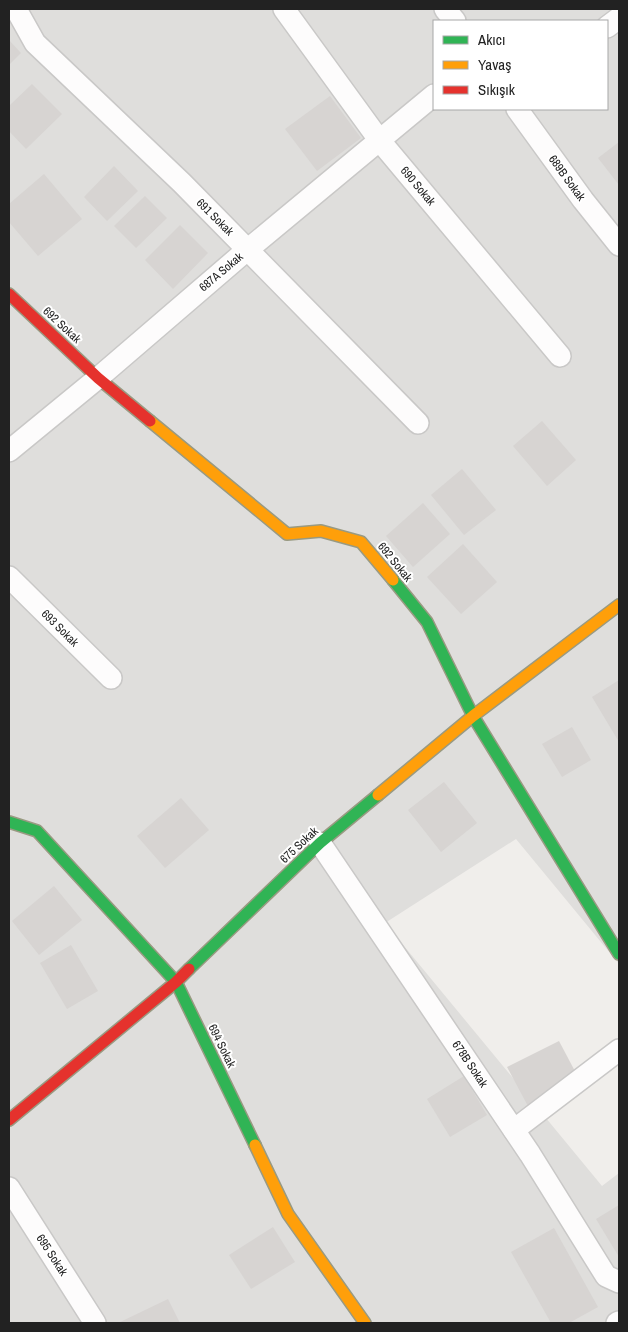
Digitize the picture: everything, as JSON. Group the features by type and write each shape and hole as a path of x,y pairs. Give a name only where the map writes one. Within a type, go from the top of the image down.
{"street":[{"name":"691 Sokak","path":"16,9 35,43 182,183 418,423"},
{"name":"690 Sokak","path":"284,9 380,140 560,356"},
{"path":"445,9 454,20"},
{"path":"608,26 619,18"},
{"name":"687A Sokak","path":"9,451 433,96"},
{"name":"689B Sokak","path":"518,110 583,200 619,245"},
{"name":"692 Sokak","path":"9,294 98,378 287,534 321,532 361,542 427,622 473,716 619,954"},
{"name":"693 Sokak","path":"9,577 111,678"},
{"name":"675 Sokak","path":"9,1120 176,982 320,843 473,716 619,605"},
{"name":"694 Sokak","path":"9,822 36,831 176,982 288,1214 365,1323"},
{"name":"678B Sokak","path":"320,843 514,1130 606,1276 619,1282"},
{"path":"514,1130 619,1050"},
{"name":"695 Sokak","path":"9,1188 95,1323"}],"shaded area":[{"path":"9,9 619,9 619,964 516,839 385,923 602,1186 619,1173 619,1323 9,1323"}],"building":[{"path":"9,40 21,53 9,65"},
{"path":"32,84 62,114 26,149 9,131 9,106"},
{"path":"330,96 361,138 317,171 285,129"},
{"path":"619,142 619,185 598,158"},
{"path":"114,166 138,191 107,221 84,197"},
{"path":"44,174 82,219 38,256 9,222 9,204"},
{"path":"145,196 167,218 136,248 114,226"},
{"path":"180,225 208,253 173,289 145,260"},
{"path":"542,421 576,460 547,486 513,446"},
{"path":"462,469 496,510 464,535 431,495"},
{"path":"423,503 450,534 413,567 386,536"},
{"path":"463,544 497,582 461,614 427,577"},
{"path":"619,680 619,742 592,697"},
{"path":"572,727 591,760 562,777 542,744"},
{"path":"444,782 477,823 441,852 408,810"},
{"path":"181,798 209,830 165,868 137,836"},
{"path":"54,886 82,920 39,955 12,921"},
{"path":"71,945 98,991 67,1009 40,963"},
{"path":"559,1041 577,1075 530,1110 507,1067"},
{"path":"464,1076 487,1115 450,1137 427,1099"},
{"path":"619,1205 619,1257 596,1219"},
{"path":"273,1227 295,1262 251,1289 229,1255"},
{"path":"554,1228 598,1307 569,1323 551,1323 511,1252"},
{"path":"168,1299 180,1323 118,1323"}],"traffic: fast":[{"path":"393,580 427,622 473,716 619,954"},
{"path":"189,969 320,843 378,795"},
{"path":"9,822 37,831 176,982 255,1145"}],"traffic: slow":[{"path":"150,421 287,534 321,531 361,542 393,580"},
{"path":"378,795 473,716 619,605"},
{"path":"255,1145 288,1214 365,1323"}],"traffic: jam":[{"path":"9,294 98,378 150,421"},
{"path":"9,1120 176,982 189,969"}]}
